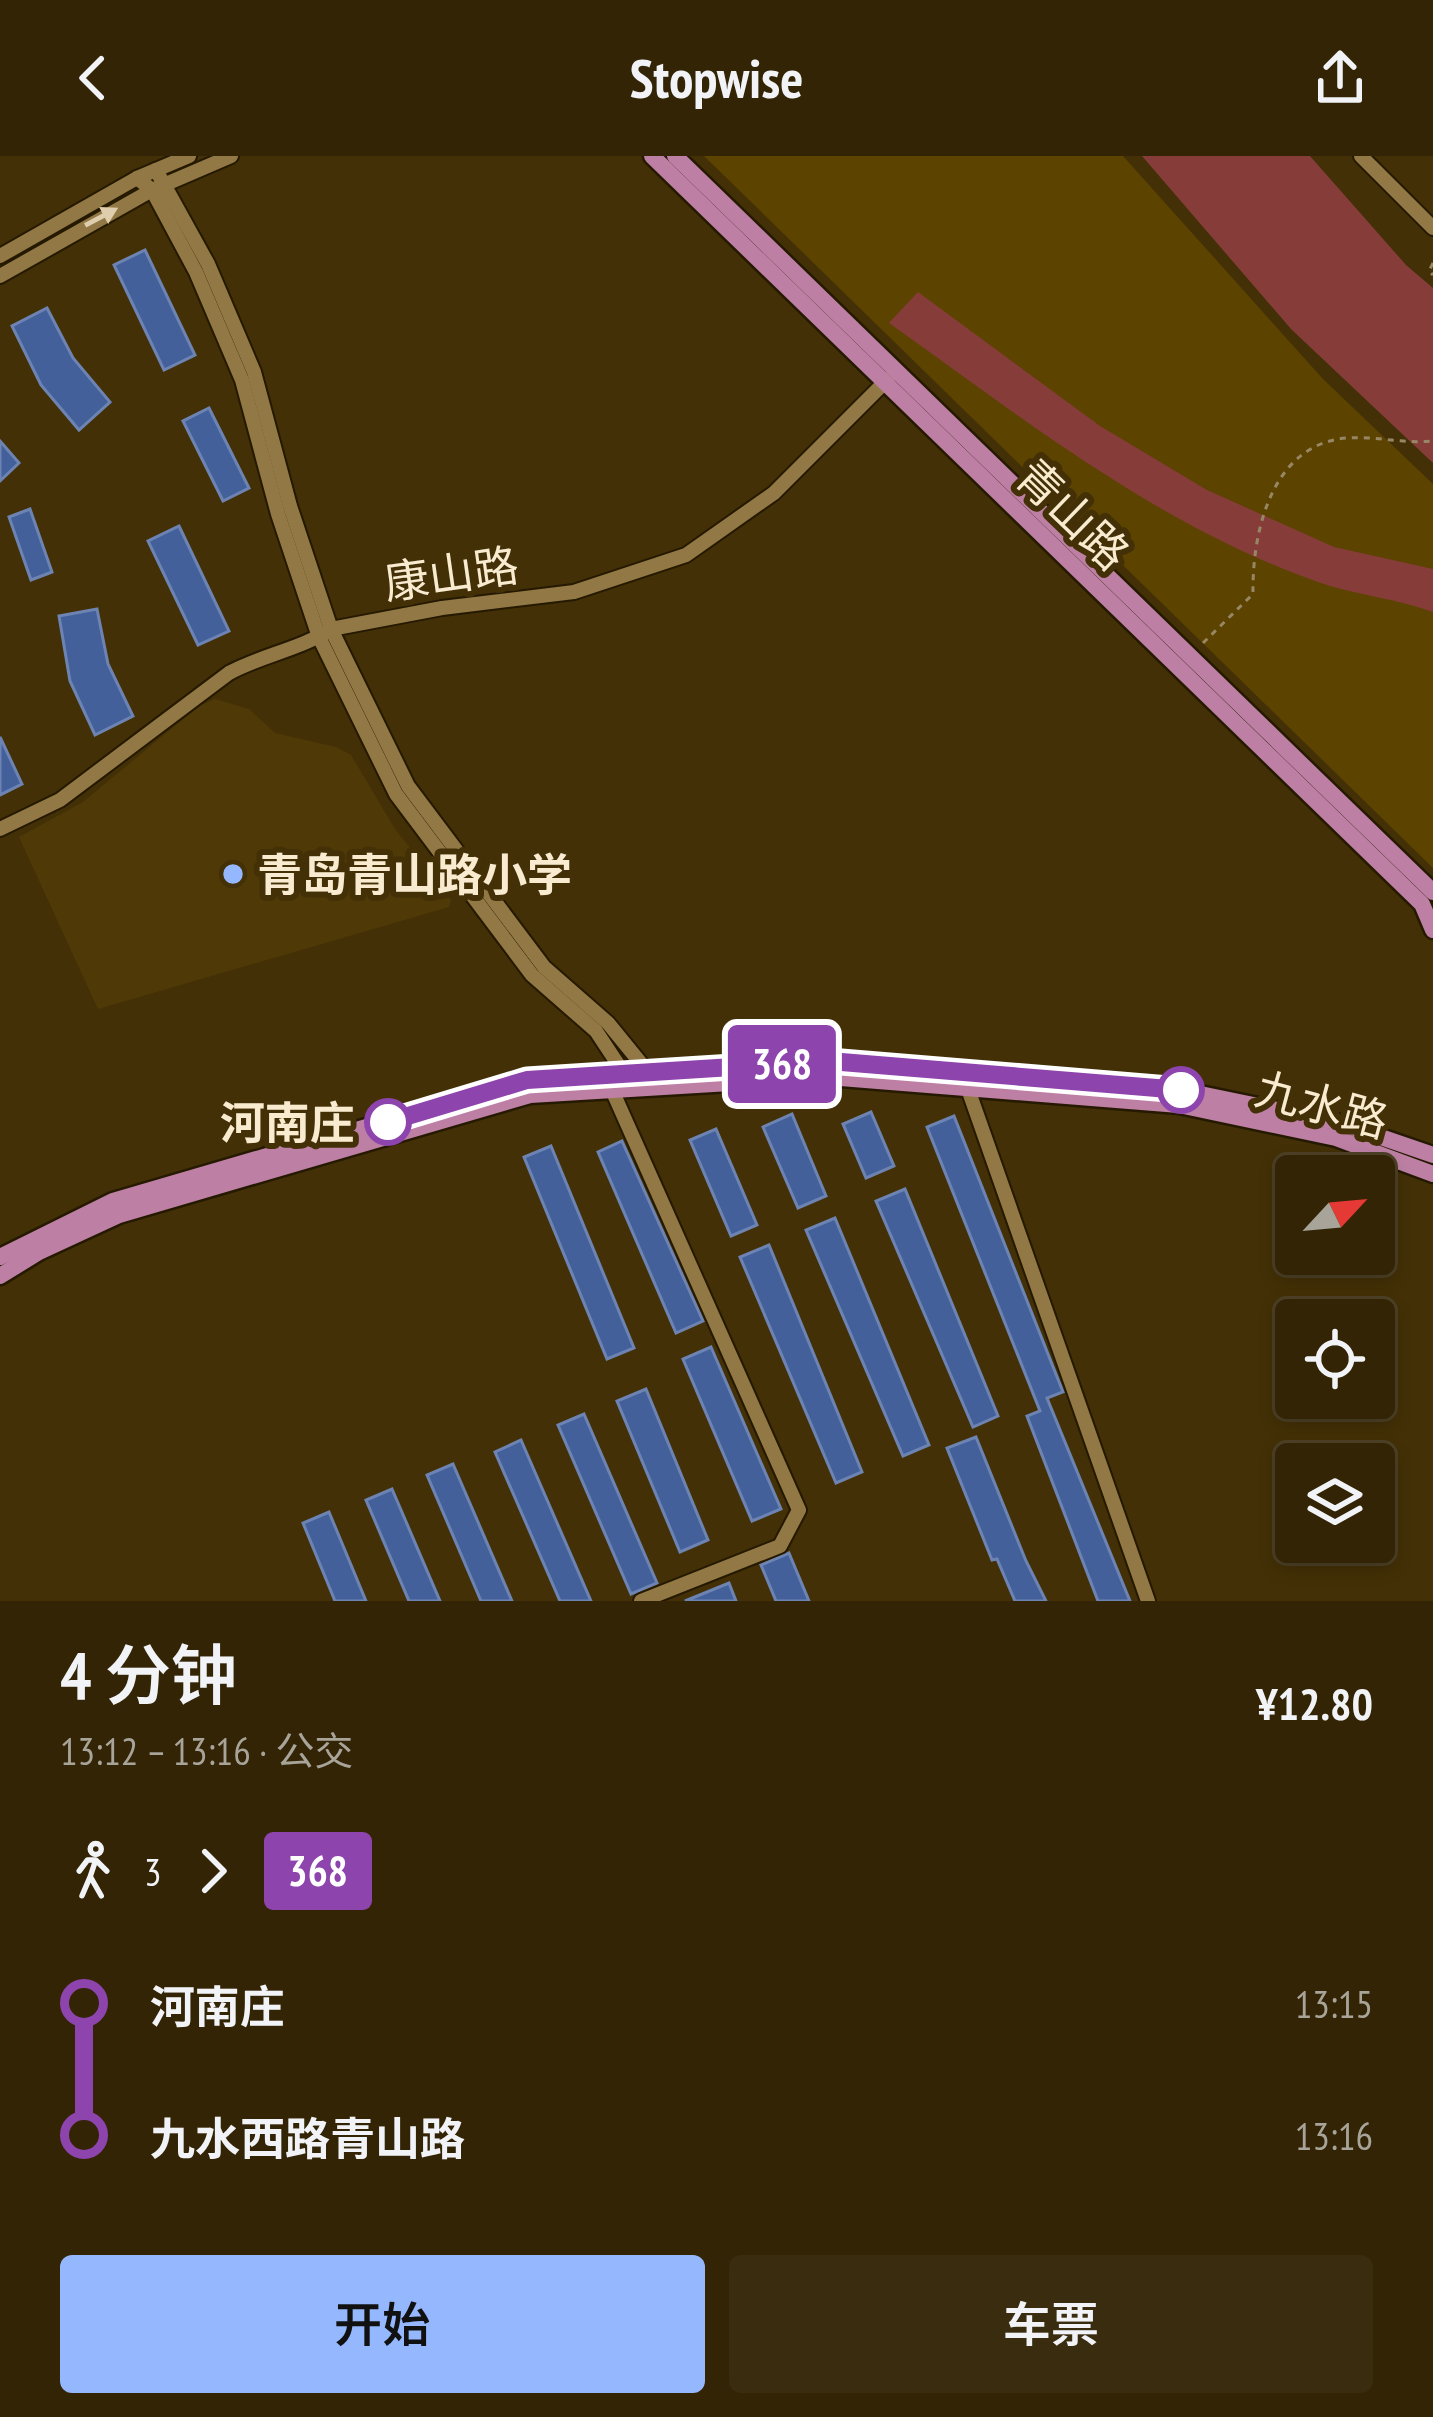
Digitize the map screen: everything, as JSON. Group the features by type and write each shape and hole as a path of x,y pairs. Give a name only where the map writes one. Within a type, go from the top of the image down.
{"main road":[{"name":"青山路","path":"652,156 1190,656 1433,892"},
{"name":"青山路","path":"675,156 1422,904 1433,930"},
{"path":"0,1257 113,1201 527,1080 652,1080 829,1061 1181,1090 1340,1123 1433,1155"},
{"name":"九水路","path":"652,1080 828,1077 1179,1106 1336,1138 1433,1174"},
{"path":"0,1276 118,1215 530,1095 612,1090 629,1081"}],"street":[{"path":"0,277 157,182 189,156"},
{"path":"0,256 137,178 157,182 231,156"},
{"path":"1361,156 1433,228"},
{"path":"157,182 242,380 278,514 396,794 532,975 596,1031 629,1081"},
{"name":"康山路","path":"0,829 60,800 230,673 260,656 325,633 442,608 574,592 686,554 774,493 890,376"},
{"path":"325,633 408,786 544,967 608,1022 652,1080"},
{"path":"968,1089 1148,1601"},
{"path":"612,1090 799,1510 780,1546 641,1601"}],"path":[{"path":"1433,263 1433,275"},
{"path":"1190,656 1253,594 1258,529 1269,498 1297,460 1319,445 1345,438 1406,444 1433,441"}],"shaded area":[{"path":"704,156 1123,156 1323,379 1433,484 1433,868"},
{"path":"1142,156 1310,156 1406,265 1433,288 1433,463 1291,329"},
{"path":"918,292 1100,426 1207,490 1334,547 1433,569 1433,612 1332,586 1259,559 1148,501 889,323"},
{"name":"青岛青山路小学","path":"215,699 249,709 275,733 351,755 395,829 451,900 449,907 98,1009 19,837 83,802 199,706"}],"building":[{"path":"145,250 195,355 164,370 114,265"},
{"path":"47,308 73,358 110,402 79,430 41,385 12,326"},
{"path":"209,408 249,488 223,501 183,421"},
{"path":"0,441 19,463 0,481"},
{"path":"30,509 52,572 31,580 9,517"},
{"path":"179,526 229,631 198,645 148,541"},
{"path":"97,609 108,664 133,716 95,735 70,681 59,616"},
{"path":"0,737 22,784 0,795"},
{"path":"871,1112 894,1166 866,1178 843,1124"},
{"path":"792,1114 826,1196 798,1208 763,1127"},
{"path":"954,1116 1063,1392 1047,1398 1130,1601 1098,1601 1027,1416 1040,1411 927,1127"},
{"path":"716,1129 757,1225 731,1236 690,1140"},
{"path":"622,1141 703,1321 676,1333 598,1152"},
{"path":"551,1146 634,1348 607,1359 524,1157"},
{"path":"905,1189 998,1416 973,1427 876,1201"},
{"path":"835,1218 929,1445 903,1456 806,1230"},
{"path":"769,1245 862,1472 836,1483 740,1257"},
{"path":"711,1347 781,1509 752,1521 683,1359"},
{"path":"646,1389 708,1540 680,1552 617,1401"},
{"path":"584,1414 657,1583 631,1594 558,1425"},
{"path":"976,1437 1046,1601 1015,1601 997,1559 992,1560 947,1448"},
{"path":"521,1440 591,1601 560,1601 495,1452"},
{"path":"453,1464 512,1601 481,1601 427,1475"},
{"path":"392,1489 440,1601 409,1601 366,1500"},
{"path":"329,1512 366,1601 335,1601 303,1523"},
{"path":"789,1553 809,1601 776,1601 761,1565"},
{"path":"729,1583 736,1601 685,1601"}],"bus line":[{"name":"368","path":"388,1122 527,1080 829,1061 1181,1090"}],"place":[{"name":"青岛青山路小学","path":"233,874"},
{"name":"河南庄","path":"388,1122"}]}
